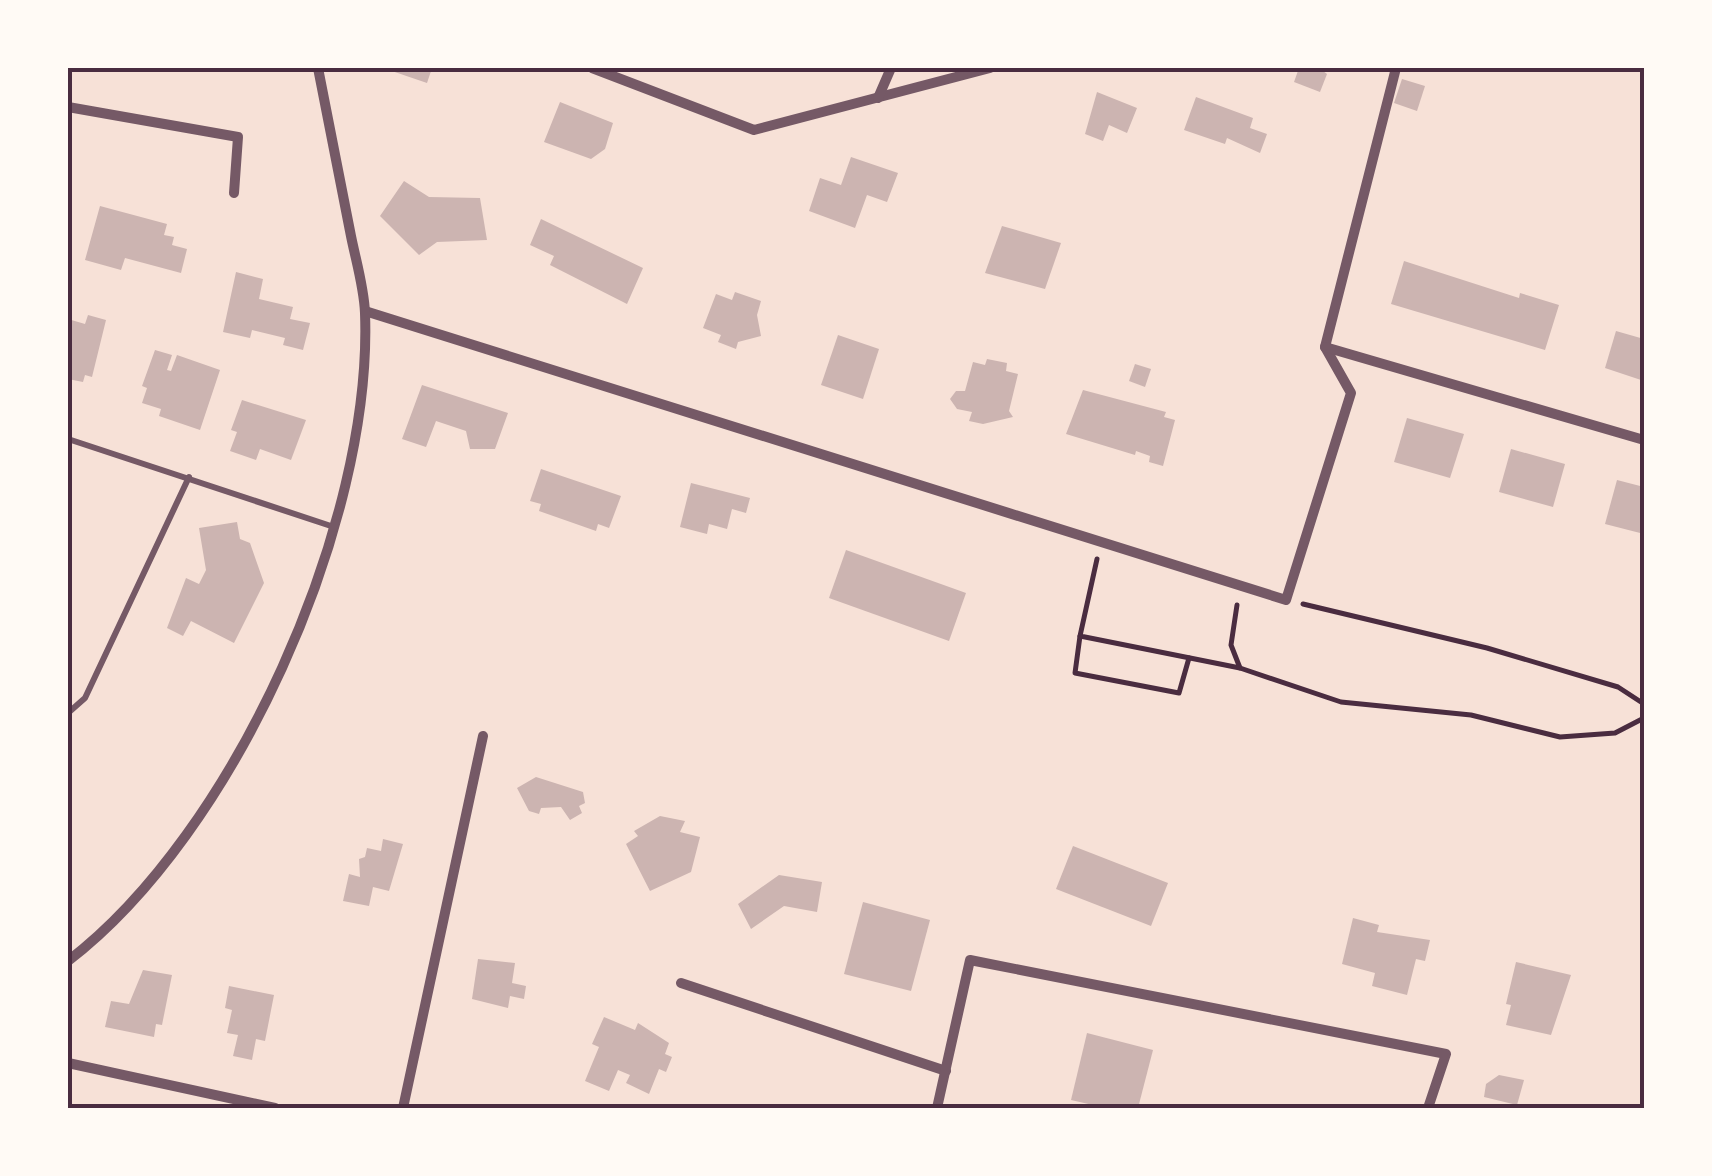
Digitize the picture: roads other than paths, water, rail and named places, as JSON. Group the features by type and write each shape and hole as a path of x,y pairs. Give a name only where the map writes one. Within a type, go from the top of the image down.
{"street":[{"path":"68,961 96,939 184,840 259,713 336,528 360,428 365,311 318,68"},
{"path":"592,68 754,130 990,68"},
{"path":"878,98 891,68"},
{"path":"365,311 1286,600 1352,393 1325,347 1396,68"},
{"path":"68,108 238,137 234,193"},
{"path":"1325,347 1644,440"},
{"path":"403,1108 483,736"},
{"path":"938,1108 970,960 1446,1054 1428,1108"},
{"path":"682,983 946,1071"},
{"path":"68,1063 275,1108"}],"lane":[{"path":"68,439 336,528"},
{"path":"68,713 84,698 190,477"}]}
